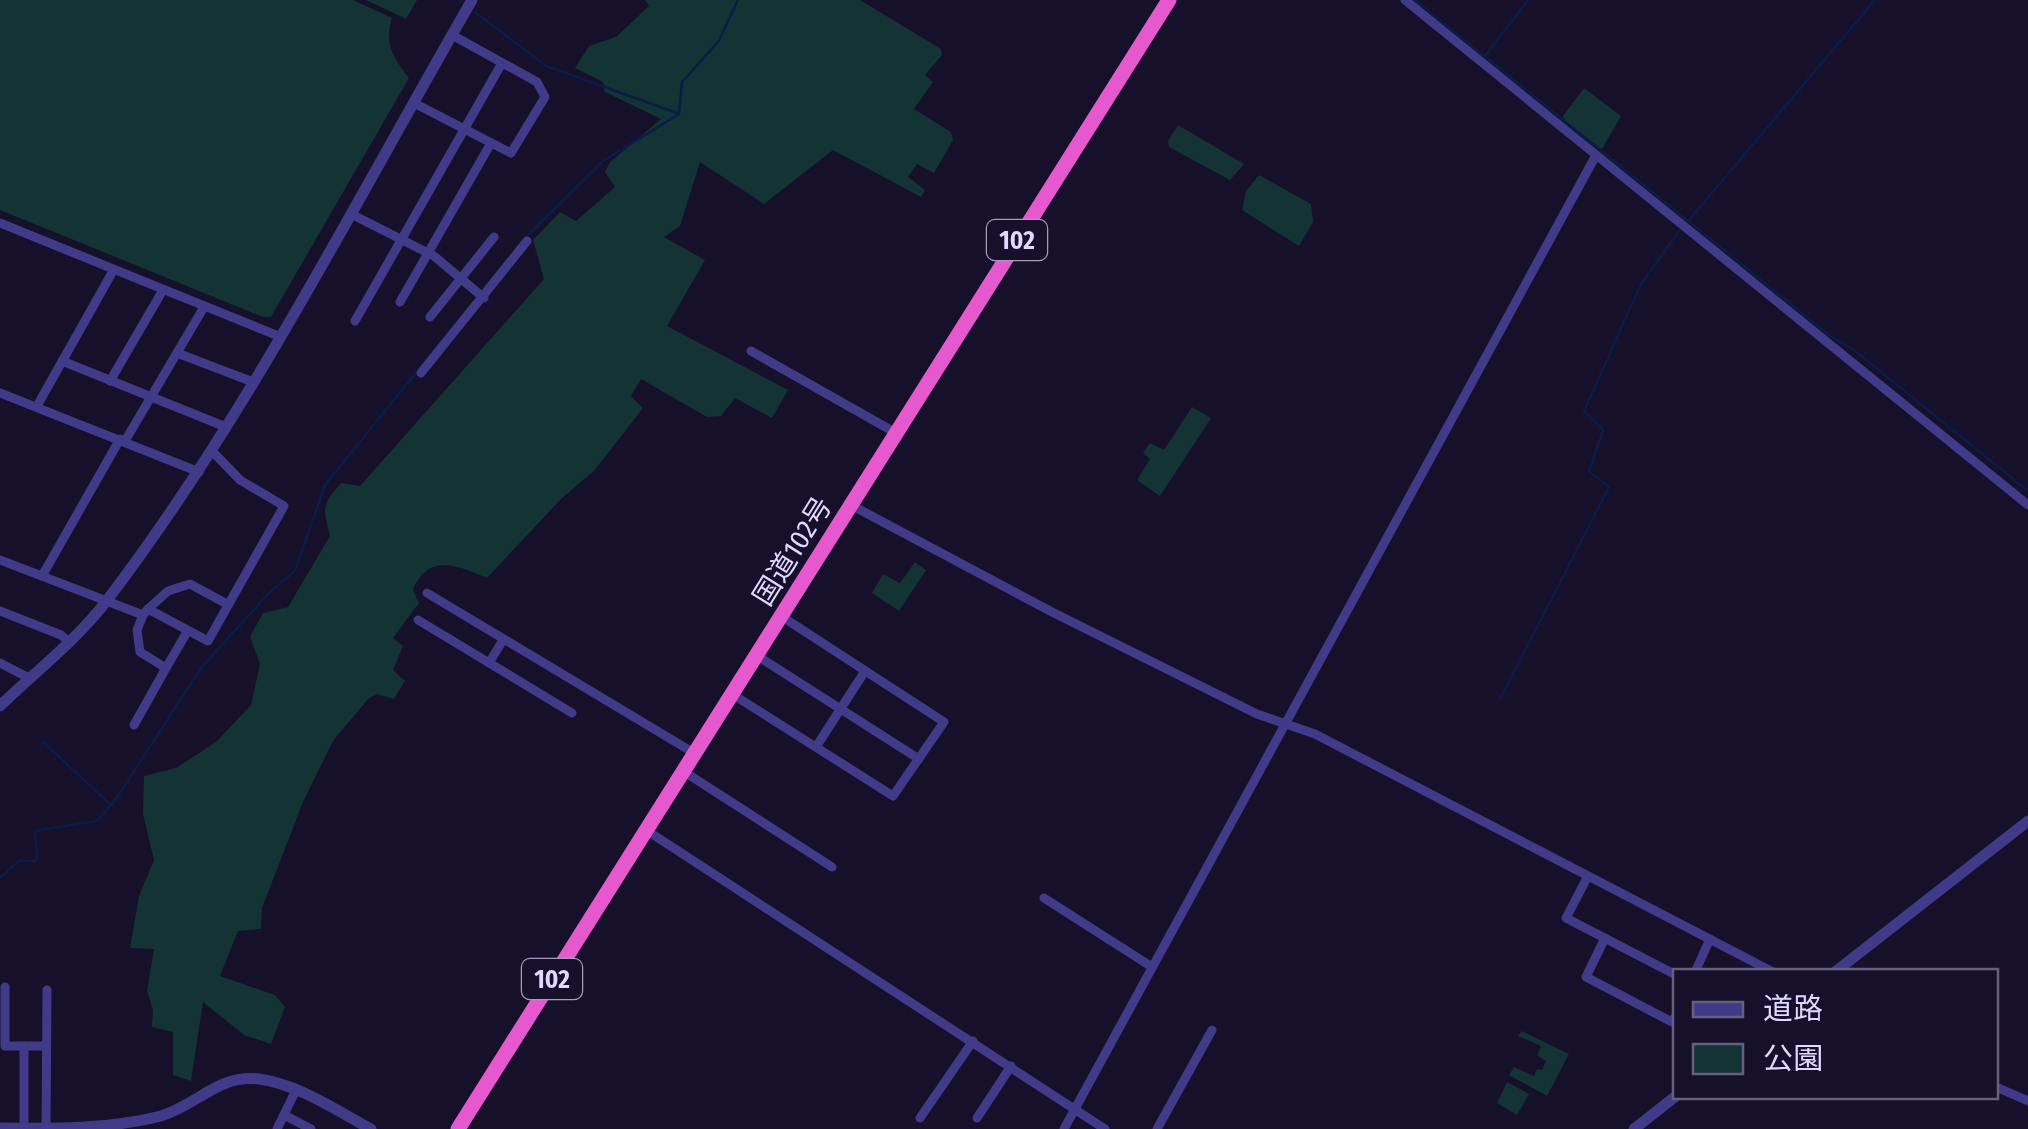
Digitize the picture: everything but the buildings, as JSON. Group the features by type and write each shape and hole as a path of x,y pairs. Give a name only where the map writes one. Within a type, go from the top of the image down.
{"highway":[{"name":"国道102号","path":"458,1129 1169,0"}],"street":[{"path":"0,706 106,602 199,472 281,337 472,0"},
{"path":"1406,0 2028,504"},
{"path":"414,103 511,153 545,97 538,82 452,35"},
{"path":"355,321 502,62"},
{"path":"400,302 491,143"},
{"path":"1064,1129 1595,157"},
{"path":"351,214 428,253 480,295"},
{"path":"0,223 281,337"},
{"path":"430,317 494,236"},
{"path":"421,373 480,295 528,241"},
{"path":"37,406 113,270"},
{"path":"110,381 164,290"},
{"path":"42,576 204,307"},
{"path":"751,352 896,433"},
{"path":"177,353 253,382"},
{"path":"62,361 226,427"},
{"path":"0,393 199,472"},
{"path":"0,560 106,602 146,612 208,641 284,506 240,480 212,451"},
{"path":"851,506 1258,714 1315,734 1767,969"},
{"path":"166,668 140,652 136,639 146,612 168,590 190,584 228,604"},
{"path":"428,593 694,753"},
{"path":"0,611 68,641"},
{"path":"732,694 893,796 944,722 780,616"},
{"path":"418,620 572,712"},
{"path":"134,725 187,632"},
{"path":"489,663 503,640"},
{"path":"756,655 918,759"},
{"path":"0,663 29,678"},
{"path":"816,747 865,671"},
{"path":"683,771 832,866"},
{"path":"1839,969 2028,820"},
{"path":"646,830 1105,1129"},
{"path":"1588,876 1566,918 1673,973"},
{"path":"1044,898 1152,967"},
{"path":"1605,938 1586,977 1673,1020"},
{"path":"1696,969 1710,939"},
{"path":"5,988 5,1046 46,1046"},
{"path":"46,1128 47,990"},
{"path":"1157,1129 1212,1030"},
{"path":"920,1118 972,1041"},
{"path":"24,1046 24,1128"},
{"path":"977,1118 1011,1066"},
{"path":"2,1128 82,1128 172,1112 227,1081 262,1079 296,1090 372,1129"},
{"path":"1998,1088 2028,1100"},
{"path":"277,1129 296,1090"},
{"path":"1634,1129 1673,1098"},
{"path":"284,1115 310,1129"}],"green space":[{"path":"0,0 353,0 392,18 391,50 409,78 271,317 0,210"},
{"path":"366,0 417,0 406,19"},
{"path":"645,0 860,0 941,49 942,55 925,75 933,82 914,109 951,132 953,140 934,173 917,164 908,177 925,190 921,197 833,150 764,204 700,162 680,226 664,237 705,260 667,326 788,390 772,418 735,398 721,416 707,417 641,379 631,396 643,408 594,471 562,498 487,578 445,565 427,570 419,578 413,590 419,603 393,638 403,646 393,670 405,681 394,699 377,694 368,699 333,741 303,802 262,908 261,929 238,931 220,976 275,995 285,1007 271,1044 244,1035 203,1002 191,1081 173,1075 173,1032 152,1027 153,1010 147,991 154,949 130,948 139,896 154,860 143,814 144,776 176,768 216,742 251,705 260,664 250,637 263,613 288,607 330,536 325,513 330,497 341,483 360,486 544,279 533,240 560,212 576,221 615,187 605,172 610,162 661,119 605,92 603,82 575,68 589,46 616,37 649,6"},
{"path":"1584,88 1621,116 1602,149 1564,121 1563,116"},
{"path":"1178,125 1244,164 1230,180 1169,147 1168,141"},
{"path":"1259,175 1311,204 1313,222 1299,246 1242,210 1246,191"},
{"path":"1192,407 1211,418 1160,496 1137,480 1150,459 1143,453 1150,443 1164,450"},
{"path":"915,562 926,570 899,611 872,593 883,574 900,583"},
{"path":"1522,1031 1569,1054 1547,1096 1509,1075 1514,1067 1534,1076 1546,1061 1537,1055 1541,1046 1518,1036"},
{"path":"1507,1082 1529,1094 1517,1115 1497,1103"}],"waterway":[{"path":"524,239 603,161 679,114 682,82 718,42 738,0"},
{"path":"1415,0 2028,491"},
{"path":"1485,56 1528,0"},
{"path":"1689,220 1875,0"},
{"path":"475,12 546,66 677,113"},
{"path":"1500,699 1609,487 1589,471 1603,430 1584,411 1641,284 1680,230"},
{"path":"0,878 19,861 35,861 35,833 39,830 97,821 116,799 201,668 270,592 295,571 325,485 456,323"},
{"path":"43,742 111,805"}]}
